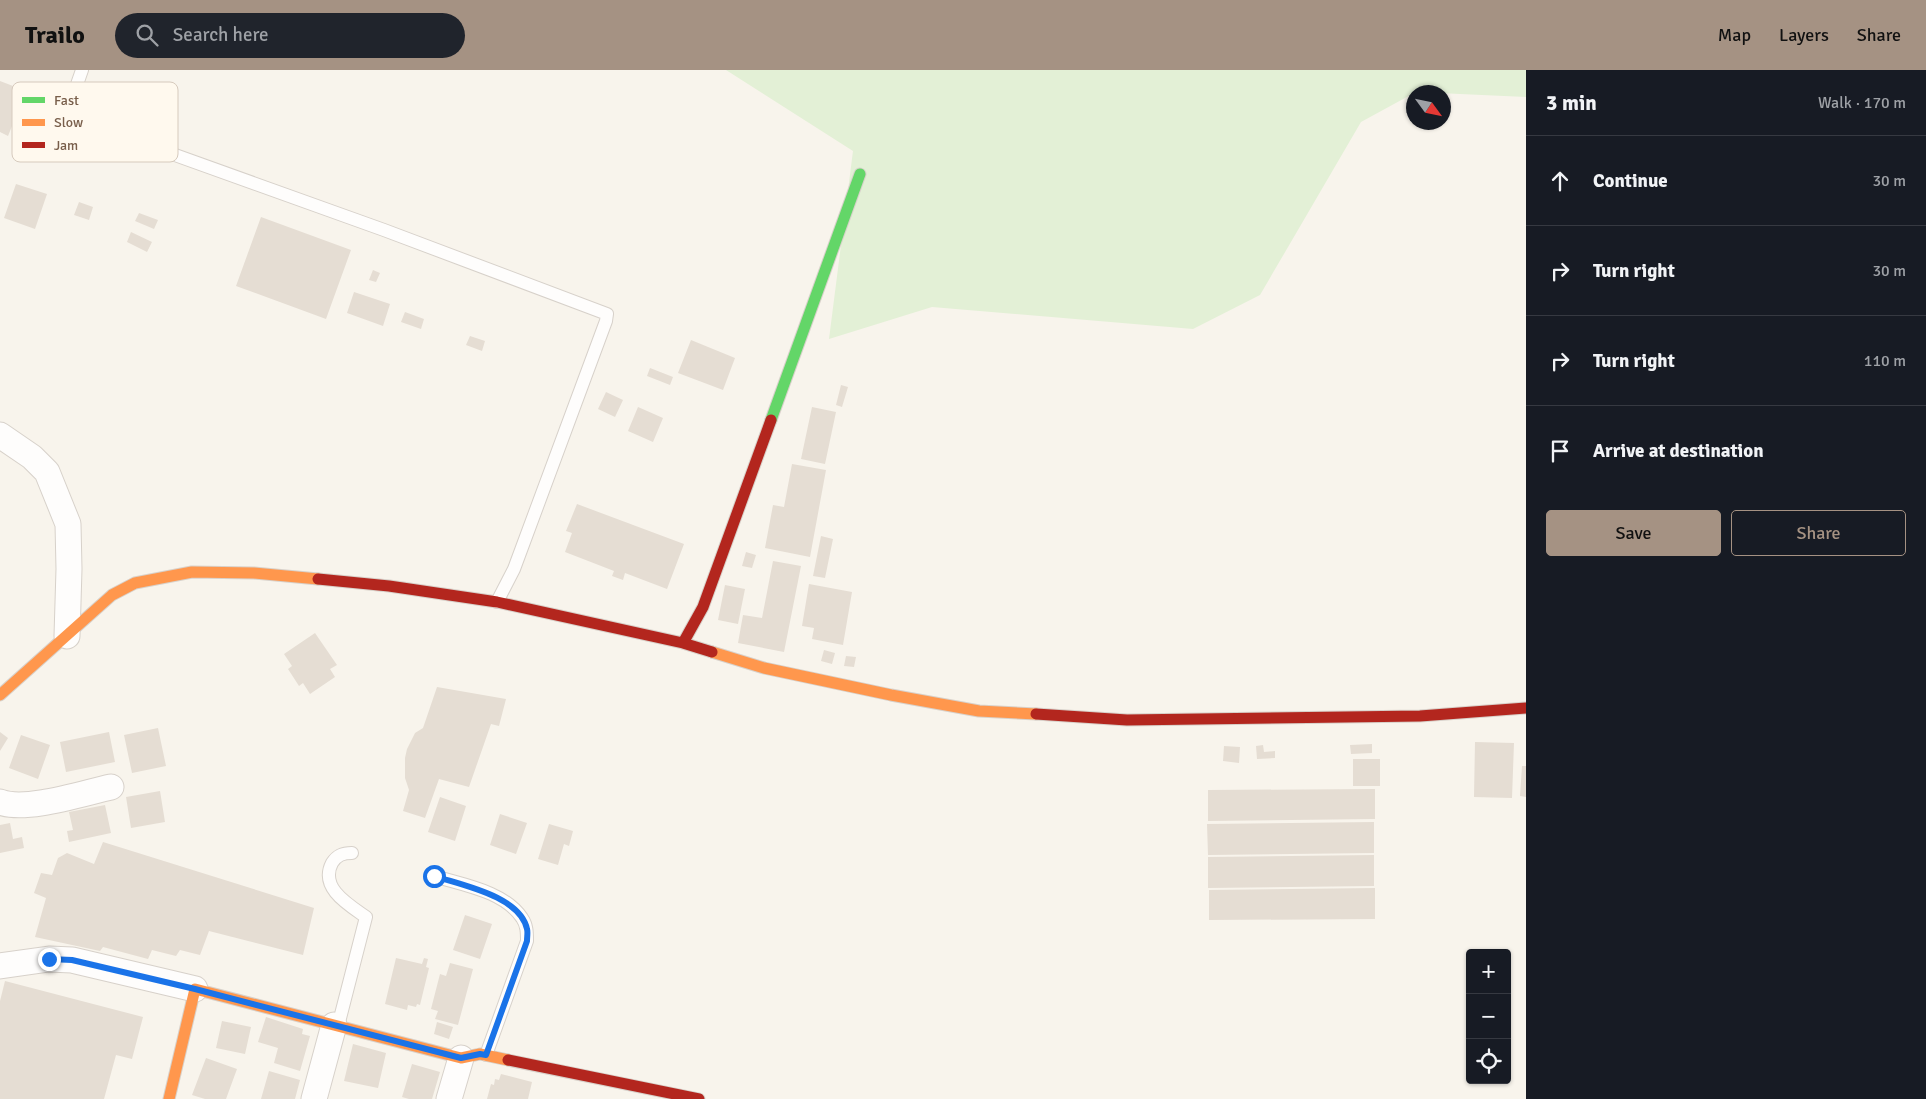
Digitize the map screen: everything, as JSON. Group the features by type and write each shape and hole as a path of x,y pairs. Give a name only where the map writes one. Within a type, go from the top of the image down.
{"street":[{"path":"683,643 703,607 860,174"},
{"path":"0,435 32,457 47,472 66,517 68,524 69,560 68,636"},
{"path":"0,695 112,595 135,583 192,572 254,572 390,586 497,602 683,643 764,668 891,695 979,711 1127,720 1420,716 1526,708"},
{"path":"0,802 8,805 35,804 111,787"},
{"path":"0,966 49,959 72,960 195,989 461,1058 480,1054 486,1055 699,1099"},
{"path":"169,1099 195,989"},
{"path":"314,1099 336,1025"},
{"path":"449,1099 461,1058"}],"lane":[{"path":"78,82 82,70"},
{"path":"178,156 384,230 607,314 514,569 497,602"},
{"path":"336,1025 366,917 336,895 329,878 329,873 338,856 352,853"},
{"path":"434,876 496,896 512,906 523,919 527,929 527,941 486,1055"}],"green space":[{"path":"726,70 1526,70 1526,97 1451,94 1451,85 1406,85 1406,97 1361,122 1260,295 1193,329 932,307 829,339 853,151"}],"building":[{"path":"0,81 12,86 12,126 8,136 0,132"},
{"path":"16,184 47,194 35,229 4,218"},
{"path":"79,202 93,207 89,220 74,215"},
{"path":"139,213 158,220 154,229 135,221"},
{"path":"261,217 351,250 326,319 236,286"},
{"path":"131,232 152,242 147,252 127,242"},
{"path":"373,270 380,273 376,282 369,280"},
{"path":"354,292 390,304 383,326 347,313"},
{"path":"405,312 424,319 421,329 401,322"},
{"path":"470,336 485,341 482,351 466,345"},
{"path":"691,340 735,358 723,390 678,373"},
{"path":"650,368 673,377 670,385 647,376"},
{"path":"841,385 848,387 842,407 836,405"},
{"path":"606,392 623,400 615,417 598,409"},
{"path":"638,407 663,418 653,442 628,431"},
{"path":"812,407 836,412 825,464 801,459"},
{"path":"792,464 826,470 810,557 765,548 773,505 784,507"},
{"path":"577,504 684,544 667,589 625,573 623,580 612,576 614,571 565,552 572,533 566,531"},
{"path":"821,536 833,539 825,578 813,576"},
{"path":"746,552 756,555 752,568 742,566"},
{"path":"773,561 801,566 784,652 738,643 743,615 762,618"},
{"path":"809,584 852,592 843,645 812,639 814,628 802,626"},
{"path":"725,585 745,589 738,624 718,620"},
{"path":"315,633 337,665 330,669 335,677 310,694 303,683 299,686 288,669 292,666 284,654"},
{"path":"824,650 835,653 832,664 821,661"},
{"path":"846,656 856,657 854,667 844,666"},
{"path":"437,687 506,699 499,726 491,724 469,787 439,779 425,818 403,811 409,790 405,778 405,758 415,733 423,728"},
{"path":"158,728 166,766 132,773 124,735"},
{"path":"0,732 8,738 0,751"},
{"path":"109,732 115,762 66,772 60,742"},
{"path":"21,735 50,745 38,779 9,768"},
{"path":"1475,742 1514,743 1512,798 1474,797"},
{"path":"1372,744 1372,753 1351,754 1350,745"},
{"path":"1263,745 1264,752 1275,751 1275,758 1257,759 1256,746"},
{"path":"1224,746 1240,747 1239,763 1223,761"},
{"path":"1353,759 1380,759 1380,786 1353,786"},
{"path":"1522,766 1526,766 1526,797 1520,796"},
{"path":"1375,789 1375,819 1208,821 1208,790"},
{"path":"160,791 165,822 131,828 126,797"},
{"path":"440,797 466,806 455,841 428,832"},
{"path":"105,805 111,833 69,842 67,831 73,830 69,812"},
{"path":"500,814 527,823 516,854 490,845"},
{"path":"1374,822 1374,853 1208,855 1207,824"},
{"path":"10,823 13,839 22,837 24,848 0,853 0,825"},
{"path":"549,824 573,831 569,846 564,844 558,865 538,859"},
{"path":"103,842 314,908 303,955 209,931 200,955 180,950 176,956 152,950 148,959 103,947 100,951 35,937 46,898 34,893 41,873 52,875 58,858 67,853 94,864"},
{"path":"1374,855 1374,886 1208,888 1208,857"},
{"path":"1375,888 1375,919 1209,920 1209,890"},
{"path":"465,915 492,924 480,959 453,950"},
{"path":"396,958 422,964 424,958 428,959 426,967 429,968 420,1005 417,1004 416,1007 408,1005 407,1010 385,1004"},
{"path":"450,963 473,969 458,1025 435,1019 438,1011 431,1009 440,974 446,976"},
{"path":"5,981 143,1017 132,1059 116,1055 104,1099 0,1099 0,1001"},
{"path":"266,1017 303,1029 302,1034 310,1036 300,1071 274,1063 278,1048 258,1042"},
{"path":"222,1021 251,1027 245,1054 216,1048"},
{"path":"437,1022 453,1027 449,1039 434,1034"},
{"path":"353,1044 386,1053 378,1088 344,1081"},
{"path":"206,1058 237,1069 226,1099 205,1099 192,1095"},
{"path":"412,1064 440,1072 432,1099 409,1099 402,1097"},
{"path":"269,1071 300,1080 295,1099 261,1099"},
{"path":"501,1074 532,1082 528,1099 487,1099 491,1084 494,1085 495,1079 499,1080"}],"traffic: fast":[{"path":"771,420 860,174"}],"traffic: slow":[{"path":"0,695 112,595 135,583 192,572 254,573 318,579"},
{"path":"712,652 764,668 891,695 979,711 1036,714"},
{"path":"169,1099 195,989 461,1058 480,1054 508,1060"}],"traffic: jam":[{"path":"683,643 703,607 771,420"},
{"path":"318,579 389,586 497,602 683,643 712,652"},
{"path":"1036,714 1127,720 1420,716 1526,708"},
{"path":"508,1060 699,1099"}],"route":[{"path":"49,959 72,960 195,989 461,1058 480,1054 486,1055 527,941 527,929 523,919 512,906 496,896 434,876"}]}
